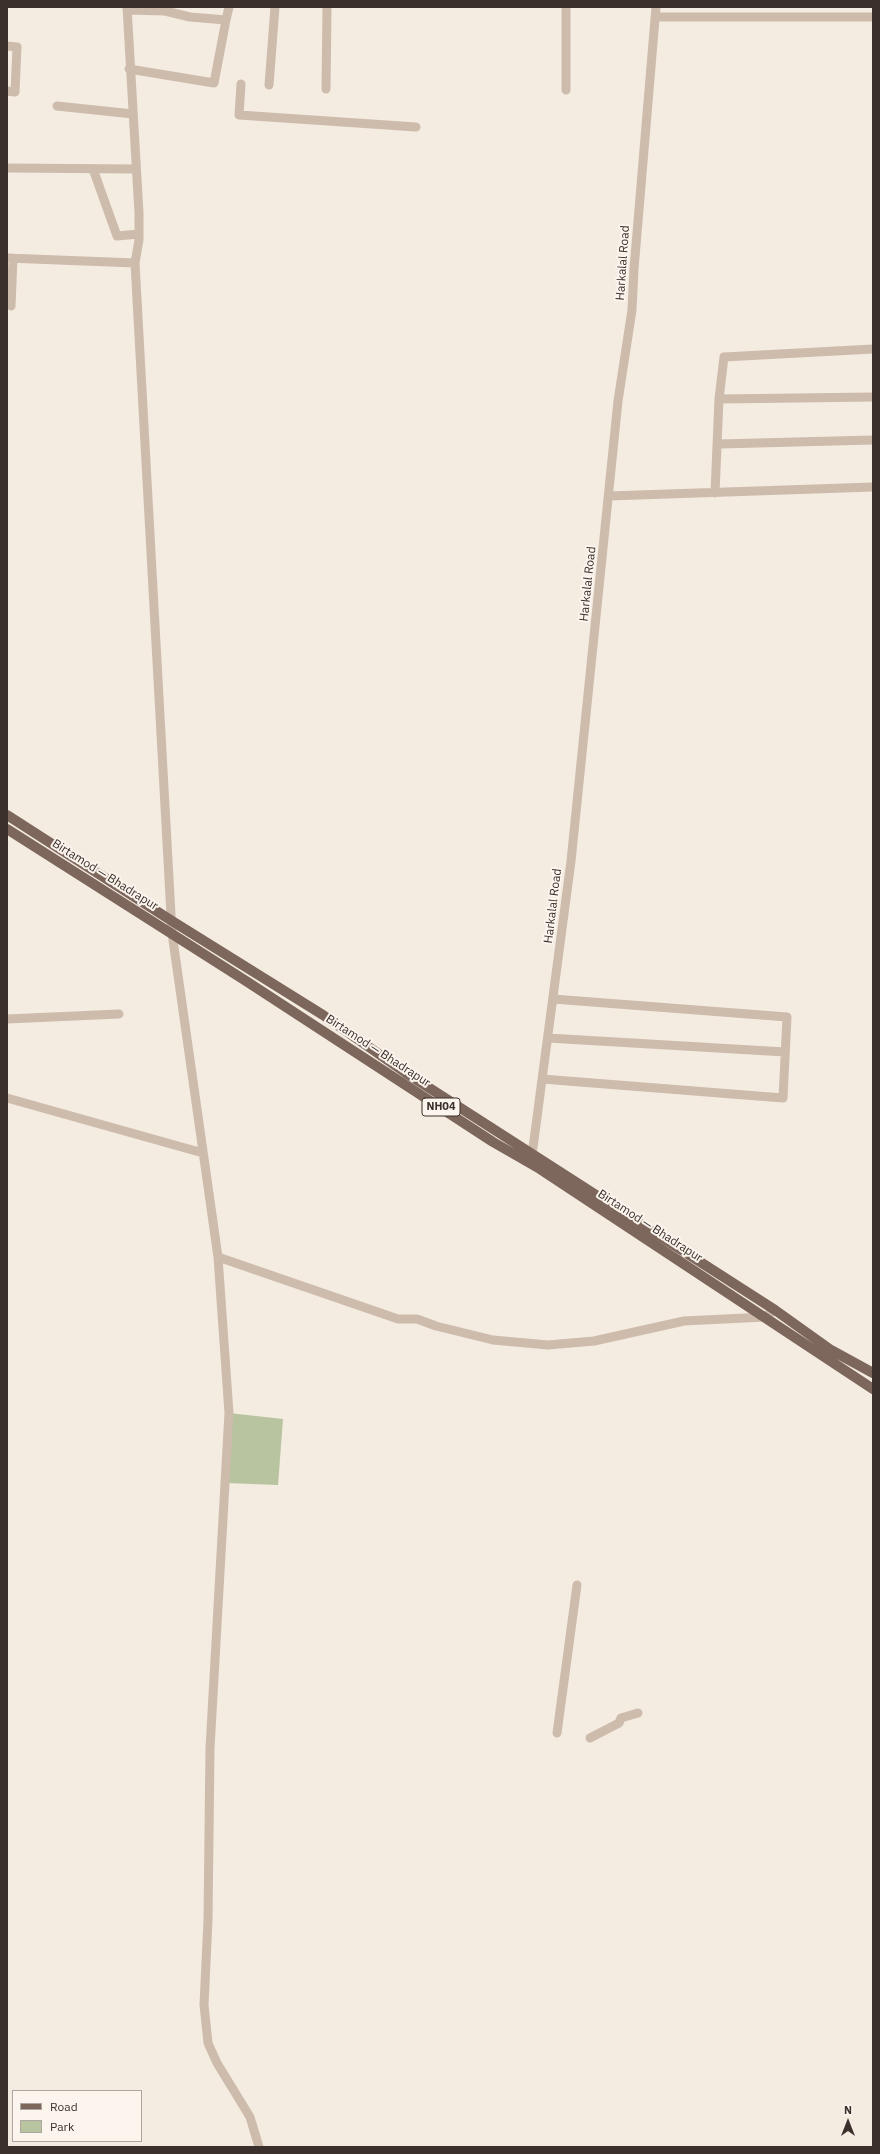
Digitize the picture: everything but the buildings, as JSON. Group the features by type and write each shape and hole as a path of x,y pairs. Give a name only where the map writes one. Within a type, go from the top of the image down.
{"main road":[{"name":"Birtamod — Bhadrapur","path":"7,815 172,921 323,1015 403,1077"},
{"name":"Birtamod — Bhadrapur","path":"7,829 403,1077 529,1158 775,1310 831,1350 873,1373"},
{"name":"Birtamod — Bhadrapur","path":"529,1158 873,1389"}],"street":[{"path":"129,69 214,83 229,7"},
{"path":"269,85 275,7"},
{"path":"326,89 327,7"},
{"path":"566,7 566,90"},
{"name":"Harkalal Road","path":"529,1158 548,1038 572,855 618,401 632,310 634,269 656,7"},
{"path":"226,20 190,17 165,11 127,9 129,69 140,234 135,263 172,933 202,1153 218,1257 229,1414 210,1748 208,1920 204,2005 208,2043 217,2063 250,2117 259,2147"},
{"path":"655,17 873,17"},
{"path":"7,46 17,47 15,92 7,91"},
{"path":"241,84 239,115 416,127"},
{"path":"57,106 133,114"},
{"path":"7,168 136,169"},
{"path":"93,169 117,236 140,234"},
{"path":"8,307 10,258 135,263"},
{"path":"715,493 719,444 720,399 724,357 873,349"},
{"path":"720,399 873,397"},
{"path":"719,444 873,440"},
{"path":"609,496 873,487"},
{"path":"542,1079 783,1098 787,1017 553,999"},
{"path":"7,1019 119,1014"},
{"path":"548,1038 785,1052"},
{"path":"7,1098 202,1153"},
{"path":"218,1257 398,1318 417,1318 436,1326 493,1340 528,1344 577,1344 684,1321 765,1317 775,1310"},
{"path":"557,1733 577,1585"},
{"path":"590,1738 619,1723 621,1718 638,1713"}],"green space":[{"path":"229,1413 283,1419 278,1485 226,1483"}]}
